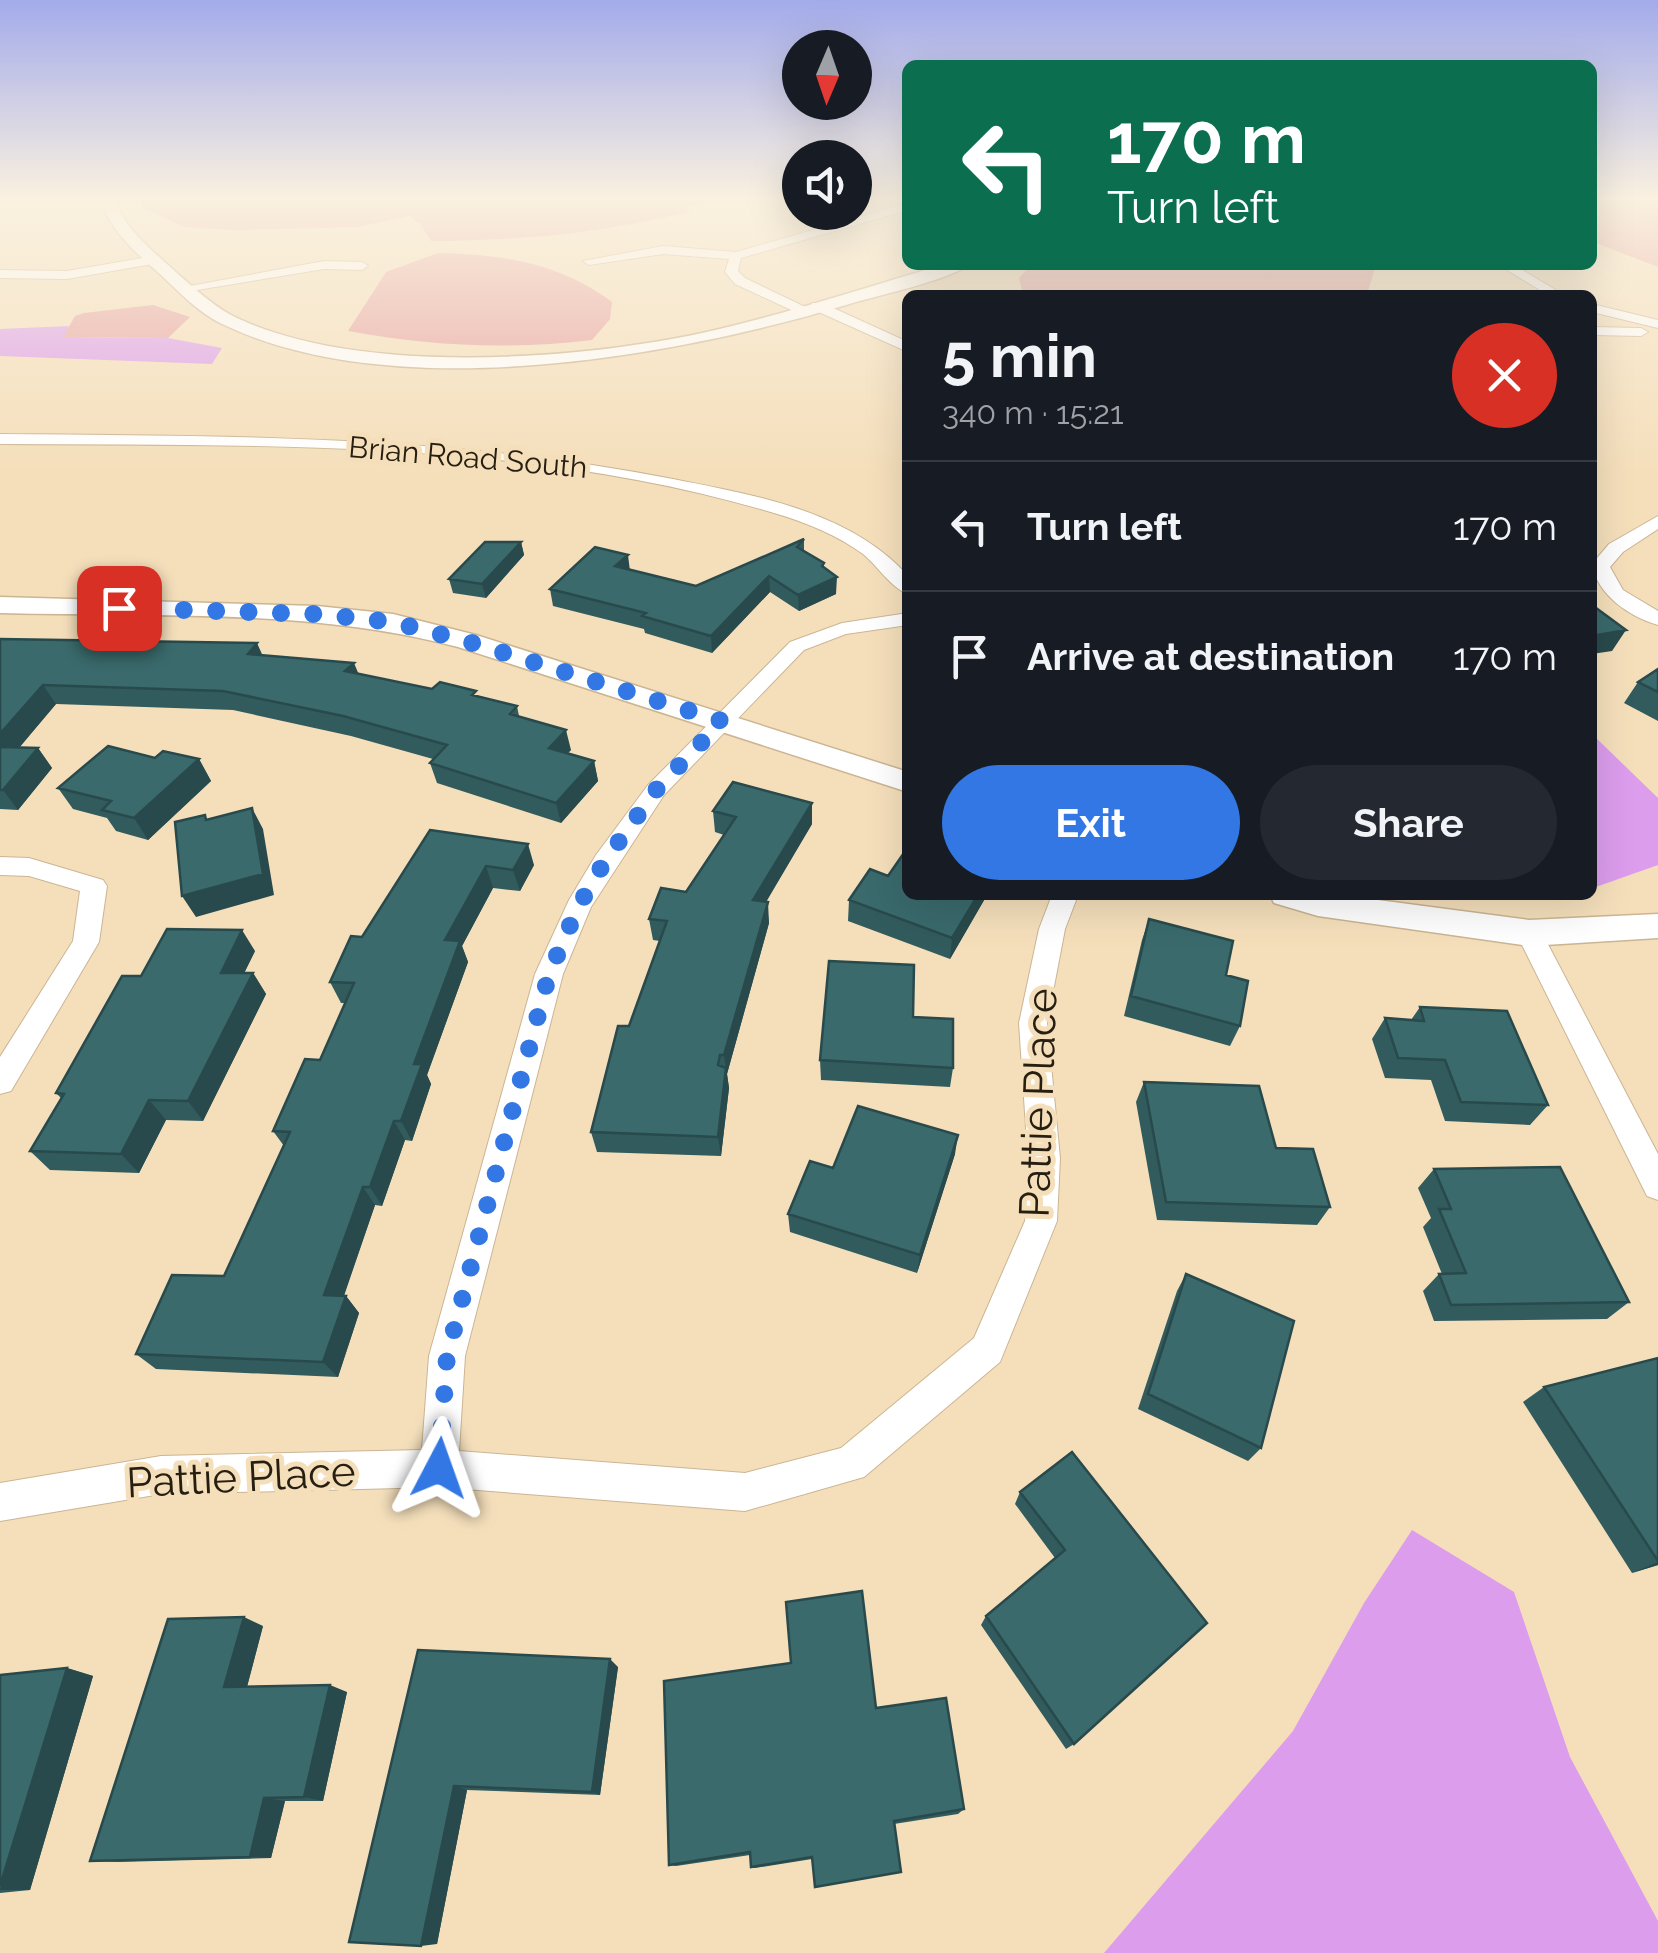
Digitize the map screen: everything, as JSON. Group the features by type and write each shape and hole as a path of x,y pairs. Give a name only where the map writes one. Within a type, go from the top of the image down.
{"street":[{"path":"186,290 226,320 291,342 359,353 448,360 548,359 630,350 711,336 871,290"},
{"path":"763,290 902,346"},
{"path":"1597,309 1658,327"},
{"path":"1597,331 1619,333 1658,327"},
{"name":"Brian Road South","path":"0,440 391,446 514,455 620,472 753,501 818,522 880,558 902,582"},
{"path":"1658,521 1616,548 1600,567 1615,594 1658,619"},
{"path":"0,605 317,614 393,622 466,641 902,780"},
{"path":"439,1468 447,1356 549,974 578,907 605,861 656,790 797,646 842,628 902,619"},
{"path":"0,866 29,867 94,886 86,942 0,1082"},
{"name":"Pattie Place","path":"0,1502 161,1475 439,1468 745,1492 851,1464 987,1350 1041,1221 1044,1158 1032,1023 1052,929 1063,900"},
{"path":"1304,900 1530,933 1658,926"},
{"path":"1530,933 1658,1186"}],"shaded area":[{"path":"374,290 594,290 612,302 610,319 592,340 500,346 439,343 348,331"},
{"path":"153,305 190,317 168,338 63,337 75,316"},
{"path":"69,326 64,337 168,338 222,348 212,364 0,356 0,329"},
{"path":"1597,739 1658,798 1658,865 1597,887"},
{"path":"1412,1530 1514,1592 1570,1757 1658,1921 1658,1953 1104,1953 1293,1731 1364,1603"}],"building":[{"path":"804,539 797,547 824,563 822,566 837,577 798,595 769,576 711,636 642,616 646,613 550,589 595,547 628,555 615,566 696,586"},
{"path":"485,542 521,542 482,584 449,579"},
{"path":"1597,609 1626,630 1597,635"},
{"path":"0,639 257,643 248,654 354,663 345,671 432,689 440,682 476,691 472,695 517,706 510,714 566,730 549,748 594,761 556,803 430,763 447,745 343,716 223,691 43,685 0,734"},
{"path":"1658,669 1658,692 1638,682"},
{"path":"108,746 155,758 163,751 199,759 134,818 102,810 111,801 58,788"},
{"path":"0,747 38,748 3,790 0,790"},
{"path":"733,782 812,803 753,900 768,902 724,1055 720,1055 718,1065 726,1068 718,1137 591,1132 618,1026 629,1026 667,921 649,919 661,888 686,892 736,817 713,811"},
{"path":"252,808 263,874 182,896 175,822 205,815 206,820"},
{"path":"430,830 528,844 513,870 486,866 445,940 460,941 414,1064 422,1064 401,1121 394,1121 370,1187 363,1187 324,1295 346,1296 323,1362 136,1354 172,1275 224,1276 290,1132 273,1131 305,1059 320,1060 354,983 330,982 351,936 362,937"},
{"path":"902,856 902,900 975,900 952,938 849,900 870,869 888,876"},
{"path":"1149,919 1233,941 1226,975 1248,981 1240,1026 1131,996"},
{"path":"167,929 242,930 221,973 253,973 188,1101 149,1100 121,1154 30,1151 64,1094 56,1093 122,976 141,976"},
{"path":"829,961 914,965 913,1017 953,1019 953,1068 820,1060"},
{"path":"1420,1007 1507,1011 1548,1105 1461,1102 1445,1060 1398,1058 1385,1018 1424,1021"},
{"path":"1144,1082 1259,1086 1276,1148 1313,1149 1330,1207 1166,1202"},
{"path":"858,1106 958,1135 920,1255 788,1214 810,1161 833,1168"},
{"path":"1560,1167 1629,1302 1451,1305 1439,1274 1466,1273 1439,1209 1451,1209 1434,1169"},
{"path":"1186,1274 1294,1321 1261,1448 1148,1394"},
{"path":"1658,1358 1658,1561 1544,1387"},
{"path":"1072,1452 1207,1623 1074,1744 986,1616 1065,1550 1020,1492"},
{"path":"862,1591 876,1708 946,1698 964,1809 894,1821 901,1872 815,1887 812,1857 751,1867 750,1852 669,1865 664,1681 791,1663 786,1602"},
{"path":"244,1617 224,1687 330,1685 304,1797 264,1798 250,1857 90,1861 168,1619"},
{"path":"418,1650 610,1659 592,1792 454,1786 421,1946 349,1942"},
{"path":"67,1668 0,1886 0,1675"}],"route":[{"path":"119,608 317,614 393,622 722,721 656,790 605,861 578,907 549,974 447,1356 439,1468"}]}
